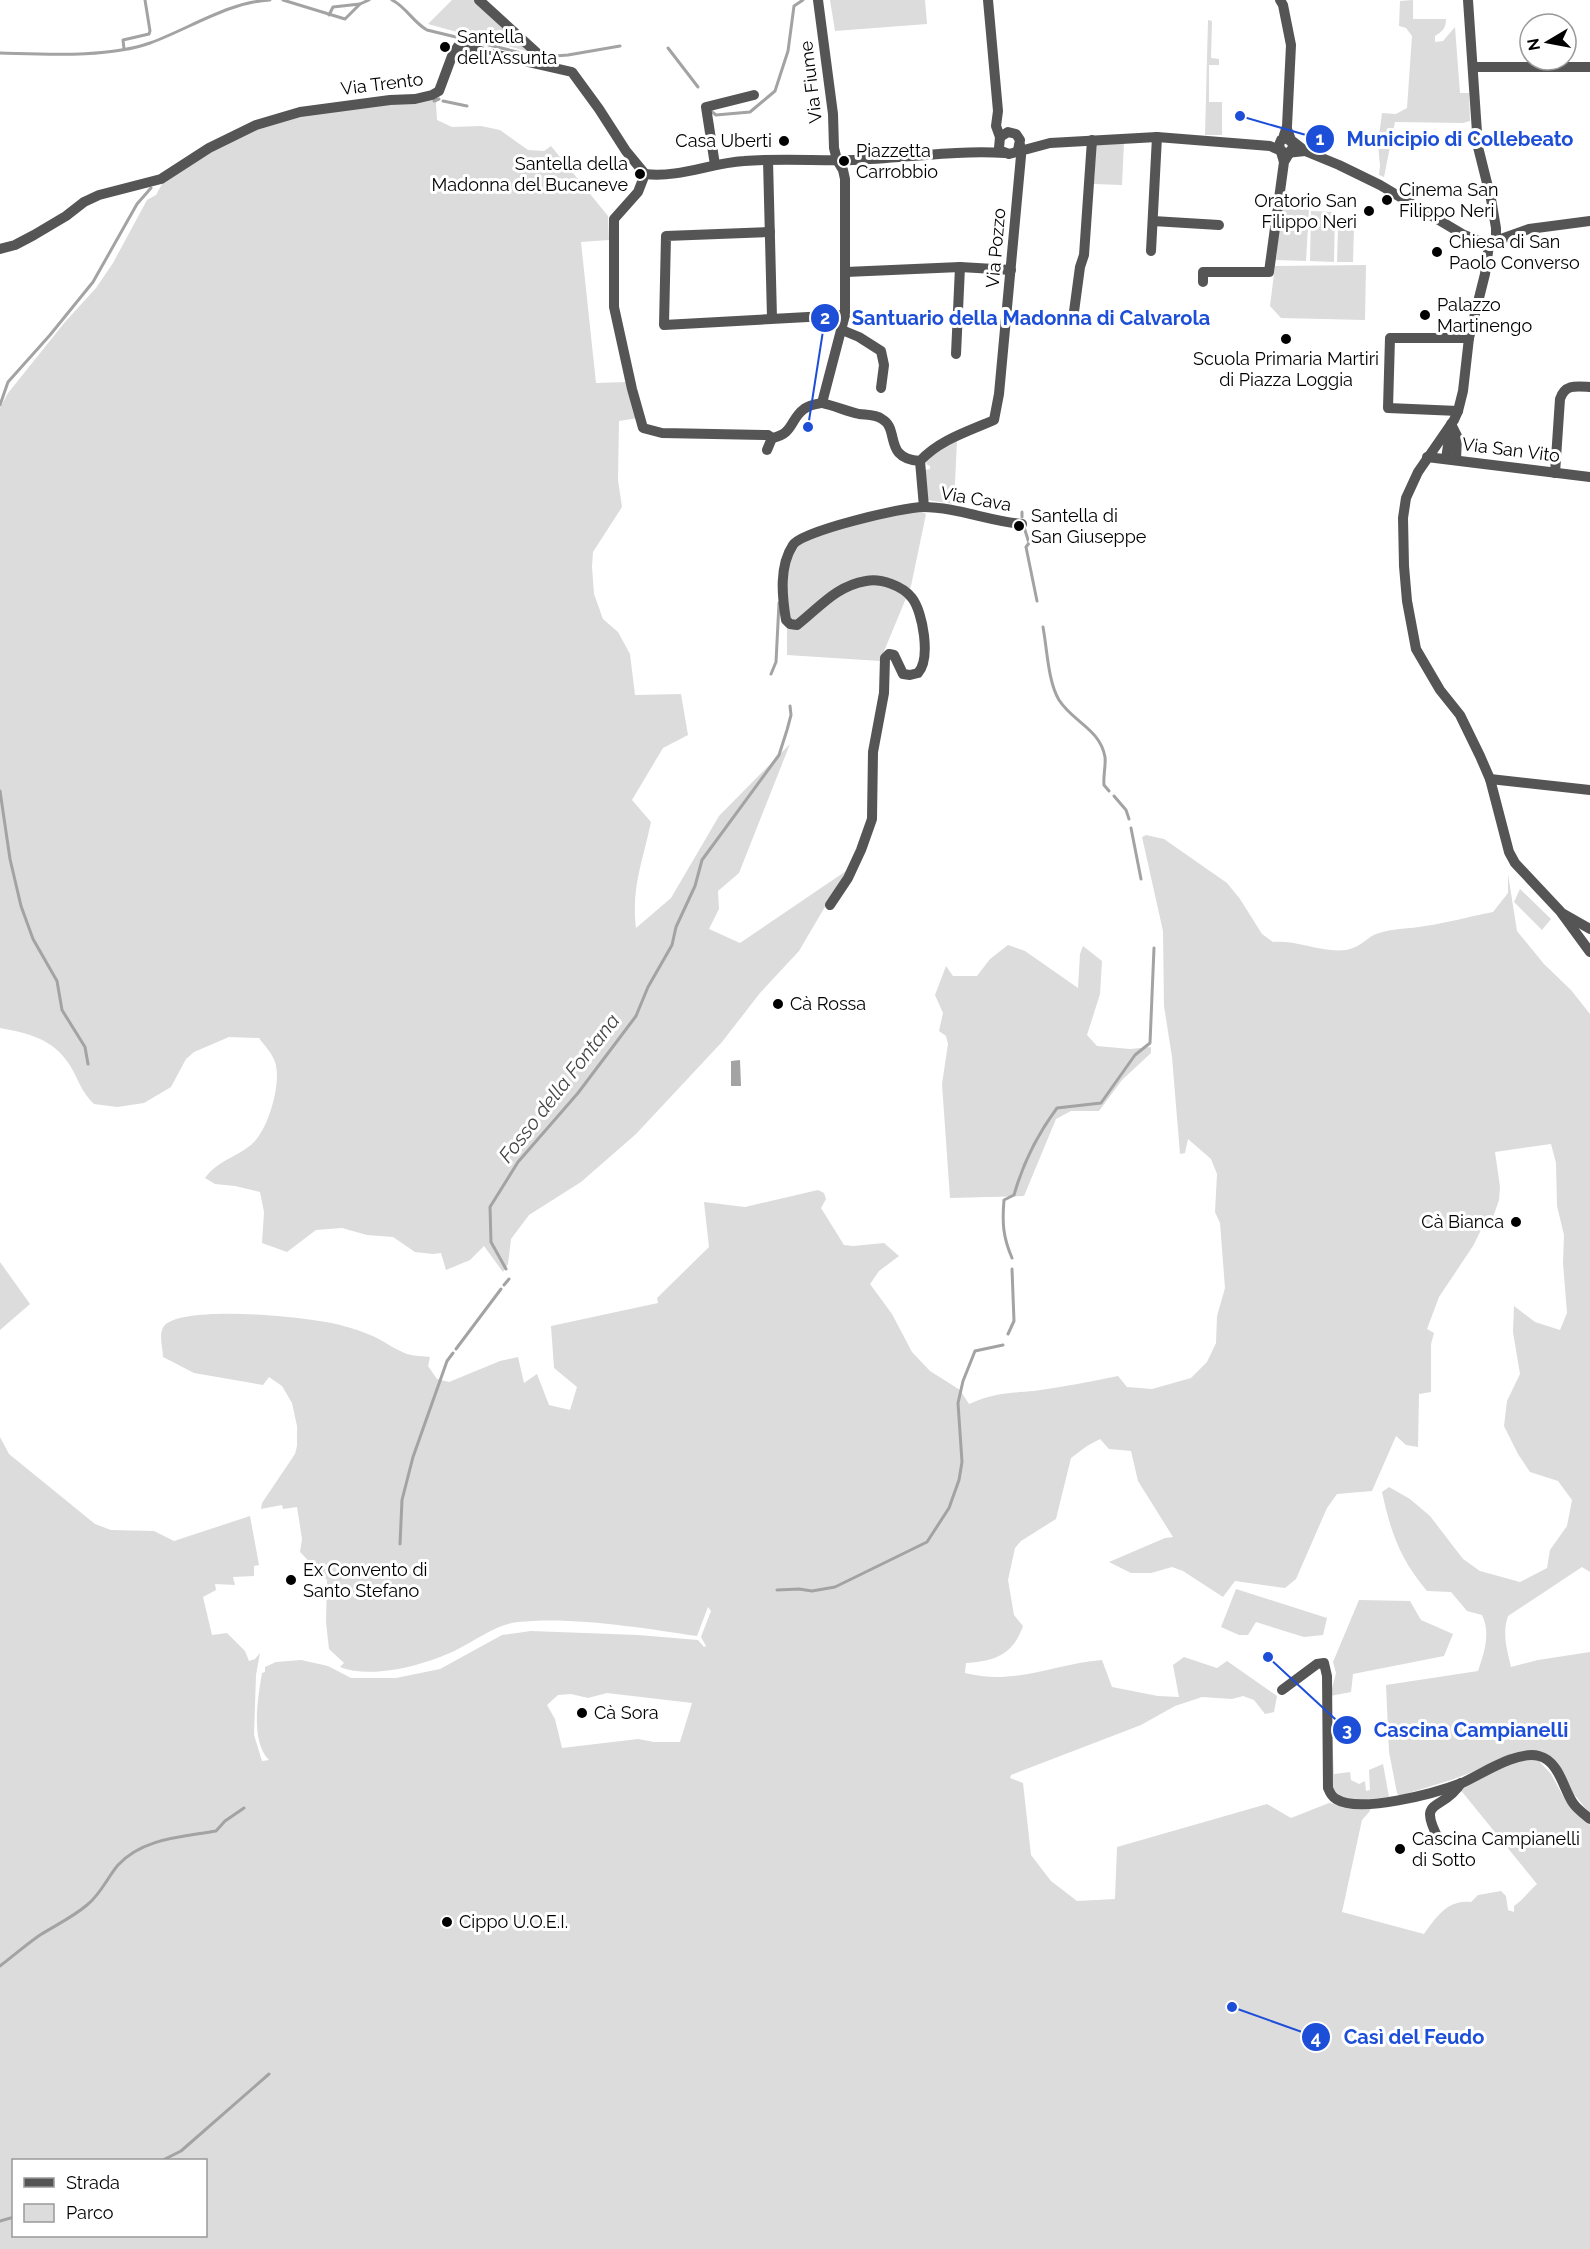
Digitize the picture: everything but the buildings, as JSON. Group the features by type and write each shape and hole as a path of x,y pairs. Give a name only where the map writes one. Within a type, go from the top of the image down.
{"street":[{"path":"479,0 538,59"},
{"name":"Via Fiume","path":"818,0 837,163 846,216 845,315 822,403"},
{"path":"988,0 999,148 1014,146 1024,140 1050,143"},
{"path":"1468,0 1478,147 1494,215 1492,241 1485,274 1464,338 1462,391 1458,411 1411,484 1403,518 1404,566 1416,649 1429,673 1460,715 1490,779 1503,835 1515,863 1560,911 1590,952"},
{"path":"1203,282 1203,272 1269,272 1287,129 1291,45 1282,2"},
{"name":"Via Trento","path":"0,249 15,245 34,235 84,202 99,195 161,179 209,148 256,125 300,112 415,99 436,94 458,46 538,59 572,72 626,151 645,174"},
{"path":"1473,67 1590,67"},
{"path":"715,165 706,107 754,94"},
{"path":"998,111 1014,146"},
{"path":"973,151 1005,133 1014,146"},
{"path":"611,321 614,307 614,219 638,192 645,174 660,176 688,173 715,165 768,160 837,163 1050,143 1157,137 1305,151 1340,165 1443,221 1464,235 1492,241 1517,232 1590,221"},
{"path":"1151,251 1157,137"},
{"path":"1073,319 1080,267 1084,255 1092,140"},
{"name":"Via Pozzo","path":"920,460 949,440 994,420 999,394 1020,174 1014,146"},
{"path":"768,160 772,318"},
{"path":"1153,221 1219,225"},
{"path":"770,232 666,236 664,325 845,315"},
{"path":"956,354 960,267"},
{"path":"846,272 960,267 1011,270"},
{"path":"614,307 643,428 662,433 768,435 772,438"},
{"path":"842,330 859,337 881,351 884,365 881,388"},
{"path":"1458,411 1388,408 1390,338 1464,338"},
{"path":"1555,473 1562,391 1568,387 1590,387"},
{"path":"767,450 772,438 788,431 804,409 822,403 882,418 889,427 898,452 906,459 920,460 924,507"},
{"path":"1451,424 1457,436 1451,459"},
{"name":"Via San Vito","path":"1427,457 1590,477"},
{"name":"Via Cava","path":"830,905 857,860 872,819 873,753 884,693 885,658 892,654 897,658 903,674 918,673 924,664 925,639 914,600 901,590 876,580 845,587 827,598 797,625 790,624 786,621 782,586 784,569 792,546 798,539 874,515 924,507 1022,524"},
{"path":"1490,779 1590,790"},
{"path":"1494,799 1500,787 1508,781"},
{"path":"1560,911 1590,929"},
{"path":"1282,1690 1317,1664 1324,1664 1328,1676 1328,1788 1334,1798 1363,1805 1439,1790 1532,1755 1542,1757 1556,1768 1575,1806 1590,1819"},
{"path":"1439,1840 1429,1821 1430,1811 1433,1806 1449,1798 1461,1783"}],"green space":[{"path":"452,0 477,0 533,53 428,24"},
{"path":"830,0 925,0 927,24 835,31"},
{"path":"1413,0 1413,19 1446,19 1444,29 1435,36 1435,42 1443,41 1455,27 1460,93 1469,93 1470,121 1463,123 1395,122 1384,177 1379,175 1378,144 1382,113 1396,114 1407,108 1412,36 1406,28 1399,26 1400,1"},
{"path":"1208,20 1212,21 1211,58 1219,59 1219,65 1209,65 1209,102 1222,102 1222,135 1205,135"},
{"path":"438,96 437,120 452,127 481,126 500,130 528,150 544,151 551,146 608,216 609,240 581,242 596,383 626,382 638,418 619,421 618,480 622,507 593,552 594,594 603,619 618,632 630,654 635,695 681,694 688,735 663,748 632,800 651,822 636,887 636,928 671,898 719,816 790,744 739,873 718,891 719,909 709,929 740,943 846,871 799,951 760,993 722,1042 636,1134 581,1182 529,1215 511,1239 508,1264 503,1272 484,1246 470,1260 446,1270 441,1253 415,1252 393,1237 367,1235 342,1228 316,1230 287,1252 262,1243 264,1212 260,1192 215,1184 205,1178 216,1166 254,1142 265,1126 273,1104 277,1070 272,1055 259,1038 229,1037 194,1052 186,1059 171,1087 144,1103 117,1107 94,1104 85,1094 63,1055 48,1043 30,1035 0,1028 0,408 8,393 65,322 96,288 113,263 147,200 156,195 162,184 231,139 291,117"},
{"path":"1124,142 1122,185 1094,184 1096,145"},
{"path":"1281,208 1309,209 1306,261 1276,260"},
{"path":"1311,211 1335,212 1334,262 1310,261"},
{"path":"1338,227 1354,227 1353,262 1337,262"},
{"path":"1366,265 1365,320 1281,318 1270,306 1275,266"},
{"path":"957,441 954,504 927,500 925,470 930,469 930,466 926,464 928,457"},
{"path":"916,508 926,514 911,586 880,661 787,655 787,565 803,539"},
{"path":"1146,835 1164,839 1227,883 1262,934 1273,942 1328,950 1352,949 1375,934 1385,931 1434,925 1493,912 1508,893 1508,874 1517,931 1590,1014 1590,1572 1582,1567 1508,1616 1505,1635 1511,1667 1538,1660 1590,1652 1590,1814 1570,1789 1559,1764 1540,1751 1527,1752 1399,1796 1389,1752 1386,1685 1478,1671 1484,1650 1486,1629 1482,1615 1467,1611 1451,1592 1427,1591 1410,1568 1398,1545 1382,1492 1389,1487 1410,1499 1430,1516 1463,1559 1480,1571 1520,1582 1547,1568 1550,1550 1567,1526 1572,1500 1558,1481 1530,1472 1504,1426 1507,1401 1520,1374 1513,1332 1514,1306 1535,1322 1560,1330 1567,1313 1563,1263 1564,1235 1557,1206 1556,1163 1551,1144 1495,1152 1500,1187 1499,1200 1491,1223 1481,1230 1439,1297 1427,1329 1434,1333 1431,1344 1431,1392 1419,1394 1418,1447 1406,1445 1396,1436 1372,1491 1337,1494 1327,1508 1296,1579 1285,1588 1235,1581 1223,1597 1183,1571 1172,1567 1151,1573 1131,1573 1109,1562 1165,1538 1173,1537 1138,1481 1131,1451 1109,1449 1100,1439 1071,1458 1056,1519 1021,1541 1015,1548 1008,1580 1014,1615 1023,1626 1019,1636 1002,1655 966,1663 965,1673 983,1676 1017,1676 1102,1660 1112,1687 1158,1696 1179,1697 1173,1665 1184,1657 1217,1668 1227,1661 1277,1696 1274,1712 1265,1714 1254,1700 1243,1696 1232,1699 1202,1697 1175,1706 1141,1725 1011,1775 1010,1778 1023,1783 1031,1855 1051,1881 1077,1901 1115,1899 1117,1847 1267,1804 1291,1818 1329,1803 1370,1808 1362,1820 1342,1912 1424,1934 1443,1910 1456,1903 1471,1902 1478,1895 1501,1891 1506,1896 1508,1910 1514,1912 1514,1906 1537,1884 1459,1788 1522,1759 1537,1759 1551,1774 1563,1796 1590,1825 1590,2249 0,2249 0,1437 9,1454 95,1524 111,1530 154,1531 174,1541 250,1516 259,1565 254,1566 254,1576 233,1577 235,1585 215,1584 216,1590 203,1597 212,1635 227,1633 245,1651 249,1661 255,1659 260,1653 256,1675 254,1735 262,1761 269,1760 259,1742 257,1730 259,1694 265,1667 276,1662 301,1660 328,1666 351,1678 396,1678 440,1669 502,1635 531,1631 698,1640 704,1647 706,1646 701,1637 711,1611 708,1607 697,1636 631,1626 584,1622 518,1622 495,1629 448,1654 418,1664 368,1672 340,1667 344,1663 329,1649 326,1622 327,1580 300,1552 302,1539 297,1507 283,1509 282,1505 261,1509 262,1503 295,1454 297,1426 292,1403 282,1386 269,1377 263,1385 194,1373 163,1357 162,1329 176,1319 195,1315 248,1314 325,1322 367,1333 407,1354 430,1357 428,1366 437,1379 449,1382 500,1361 518,1357 524,1383 537,1374 549,1405 570,1410 577,1387 554,1368 551,1326 658,1303 657,1298 709,1247 704,1202 745,1207 818,1190 824,1193 826,1199 821,1208 844,1245 884,1243 899,1256 879,1271 870,1284 892,1314 912,1352 930,1371 960,1390 969,1404 1001,1394 1118,1376 1127,1387 1152,1389 1191,1378 1207,1362 1216,1343 1217,1316 1225,1288 1220,1223 1215,1212 1217,1174 1211,1159 1188,1139 1185,1153 1180,1154 1172,1057 1164,1006 1163,931 1142,837","holes":["607,1693 692,1703 680,1742 654,1742 638,1739 562,1748 555,1719 547,1705 558,1695 571,1694 588,1698"]},
{"path":"1520,889 1551,919 1542,930 1514,902"},
{"path":"1008,945 1025,951 1078,988 1080,954 1083,946 1102,961 1100,994 1087,1035 1097,1046 1130,1049 1151,1047 1151,1053 1122,1080 1099,1111 1071,1111 1056,1119 1024,1196 950,1198 942,1084 948,1044 946,1036 939,1031 943,1013 935,995 946,966 953,976 977,976 990,959"},
{"path":"0,1262 30,1304 0,1330"},
{"path":"1236,1589 1327,1618 1323,1635 1304,1637 1256,1622 1248,1635 1239,1635 1221,1627"},
{"path":"1359,1600 1410,1601 1421,1620 1453,1634 1444,1656 1353,1674 1351,1692 1330,1696 1336,1673 1333,1662"},
{"path":"1330,1696 1334,1774 1350,1772 1351,1780 1359,1784 1365,1781 1366,1791 1370,1790 1369,1770 1383,1764 1389,1797 1351,1801 1333,1794"}],"shaded area":[{"path":"740,1060 741,1086 731,1086 731,1061"}],"waterway":[{"path":"124,49 123,40 149,34 145,0"},
{"path":"0,53 76,54 133,48 165,37 224,11 270,0"},
{"path":"283,0 345,19 360,4 369,0"},
{"path":"392,0 427,30 534,56"},
{"path":"711,111 716,115 750,112 775,91 788,51 794,6 803,0"},
{"path":"329,15 333,7 360,4"},
{"path":"541,57 620,46"},
{"path":"668,48 698,87"},
{"path":"434,101 439,99"},
{"path":"443,101 467,106"},
{"path":"0,405 8,382 93,282 137,204 151,188"},
{"path":"1022,512 1022,517"},
{"path":"1024,527 1029,543 1026,547 1037,601"},
{"name":"Fosso della Fontana","path":"771,674 776,662 779,603"},
{"path":"1043,627 1055,693 1065,708 1098,739 1105,757 1104,785 1109,791"},
{"name":"Fosso della Fontana","path":"506,1269 491,1242 490,1207 518,1162 578,1093 636,1016 648,987 672,945 676,927 695,886 702,860 779,755 791,715 790,706"},
{"path":"0,791 10,859 21,906 33,939 57,981 62,1010 85,1047 88,1064"},
{"path":"1114,796 1126,810 1129,819"},
{"path":"1131,828 1141,879"},
{"path":"1012,1258 1004,1230 1004,1200 1014,1195 1026,1161 1043,1128 1057,1108 1101,1103 1135,1055 1150,1043 1154,948"},
{"path":"1008,1334 1014,1321 1012,1269"},
{"name":"Fosso della Fontana","path":"504,1285 509,1279"},
{"path":"456,1349 501,1289"},
{"path":"777,1590 812,1591 835,1587 927,1542 949,1508 959,1480 962,1462 958,1403 963,1381 975,1351 1003,1345"},
{"path":"400,1544 402,1500 413,1457 447,1361 453,1353"},
{"path":"0,1966 40,1935 87,1905 118,1865 128,1856 139,1849 164,1840 216,1831 225,1821 244,1808"},
{"path":"165,2159 181,2151 269,2074"},
{"path":"0,2221 12,2218"}],"place":[{"name":"Santella dell'Assunta","path":"445,47"},
{"name":"Municipio di Collebeato","path":"1240,116"},
{"name":"Casa Uberti","path":"784,141"},
{"name":"Piazzetta Carrobbio","path":"844,161"},
{"name":"Santella della Madonna del Bucaneve","path":"640,174"},
{"name":"Cinema San Filippo Neri","path":"1387,200"},
{"name":"Oratorio San Filippo Neri","path":"1369,211"},
{"name":"Chiesa di San Paolo Converso","path":"1437,252"},
{"name":"Palazzo Martinengo","path":"1425,315"},
{"name":"Scuola Primaria Martiri di Piazza Loggia","path":"1286,339"},
{"name":"Santuario della Madonna di Calvarola","path":"808,427"},
{"name":"Santella di San Giuseppe","path":"1019,526"},
{"name":"Cà Rossa","path":"778,1004"},
{"name":"Cà Bianca","path":"1516,1222"},
{"name":"Ex Convento di Santo Stefano","path":"291,1580"},
{"name":"Cascina Campianelli","path":"1268,1657"},
{"name":"Cà Sora","path":"582,1713"},
{"name":"Cascina Campianelli di Sotto","path":"1400,1849"},
{"name":"Cippo U.O.E.I.","path":"447,1922"},
{"name":"Casì del Feudo","path":"1232,2007"}]}
